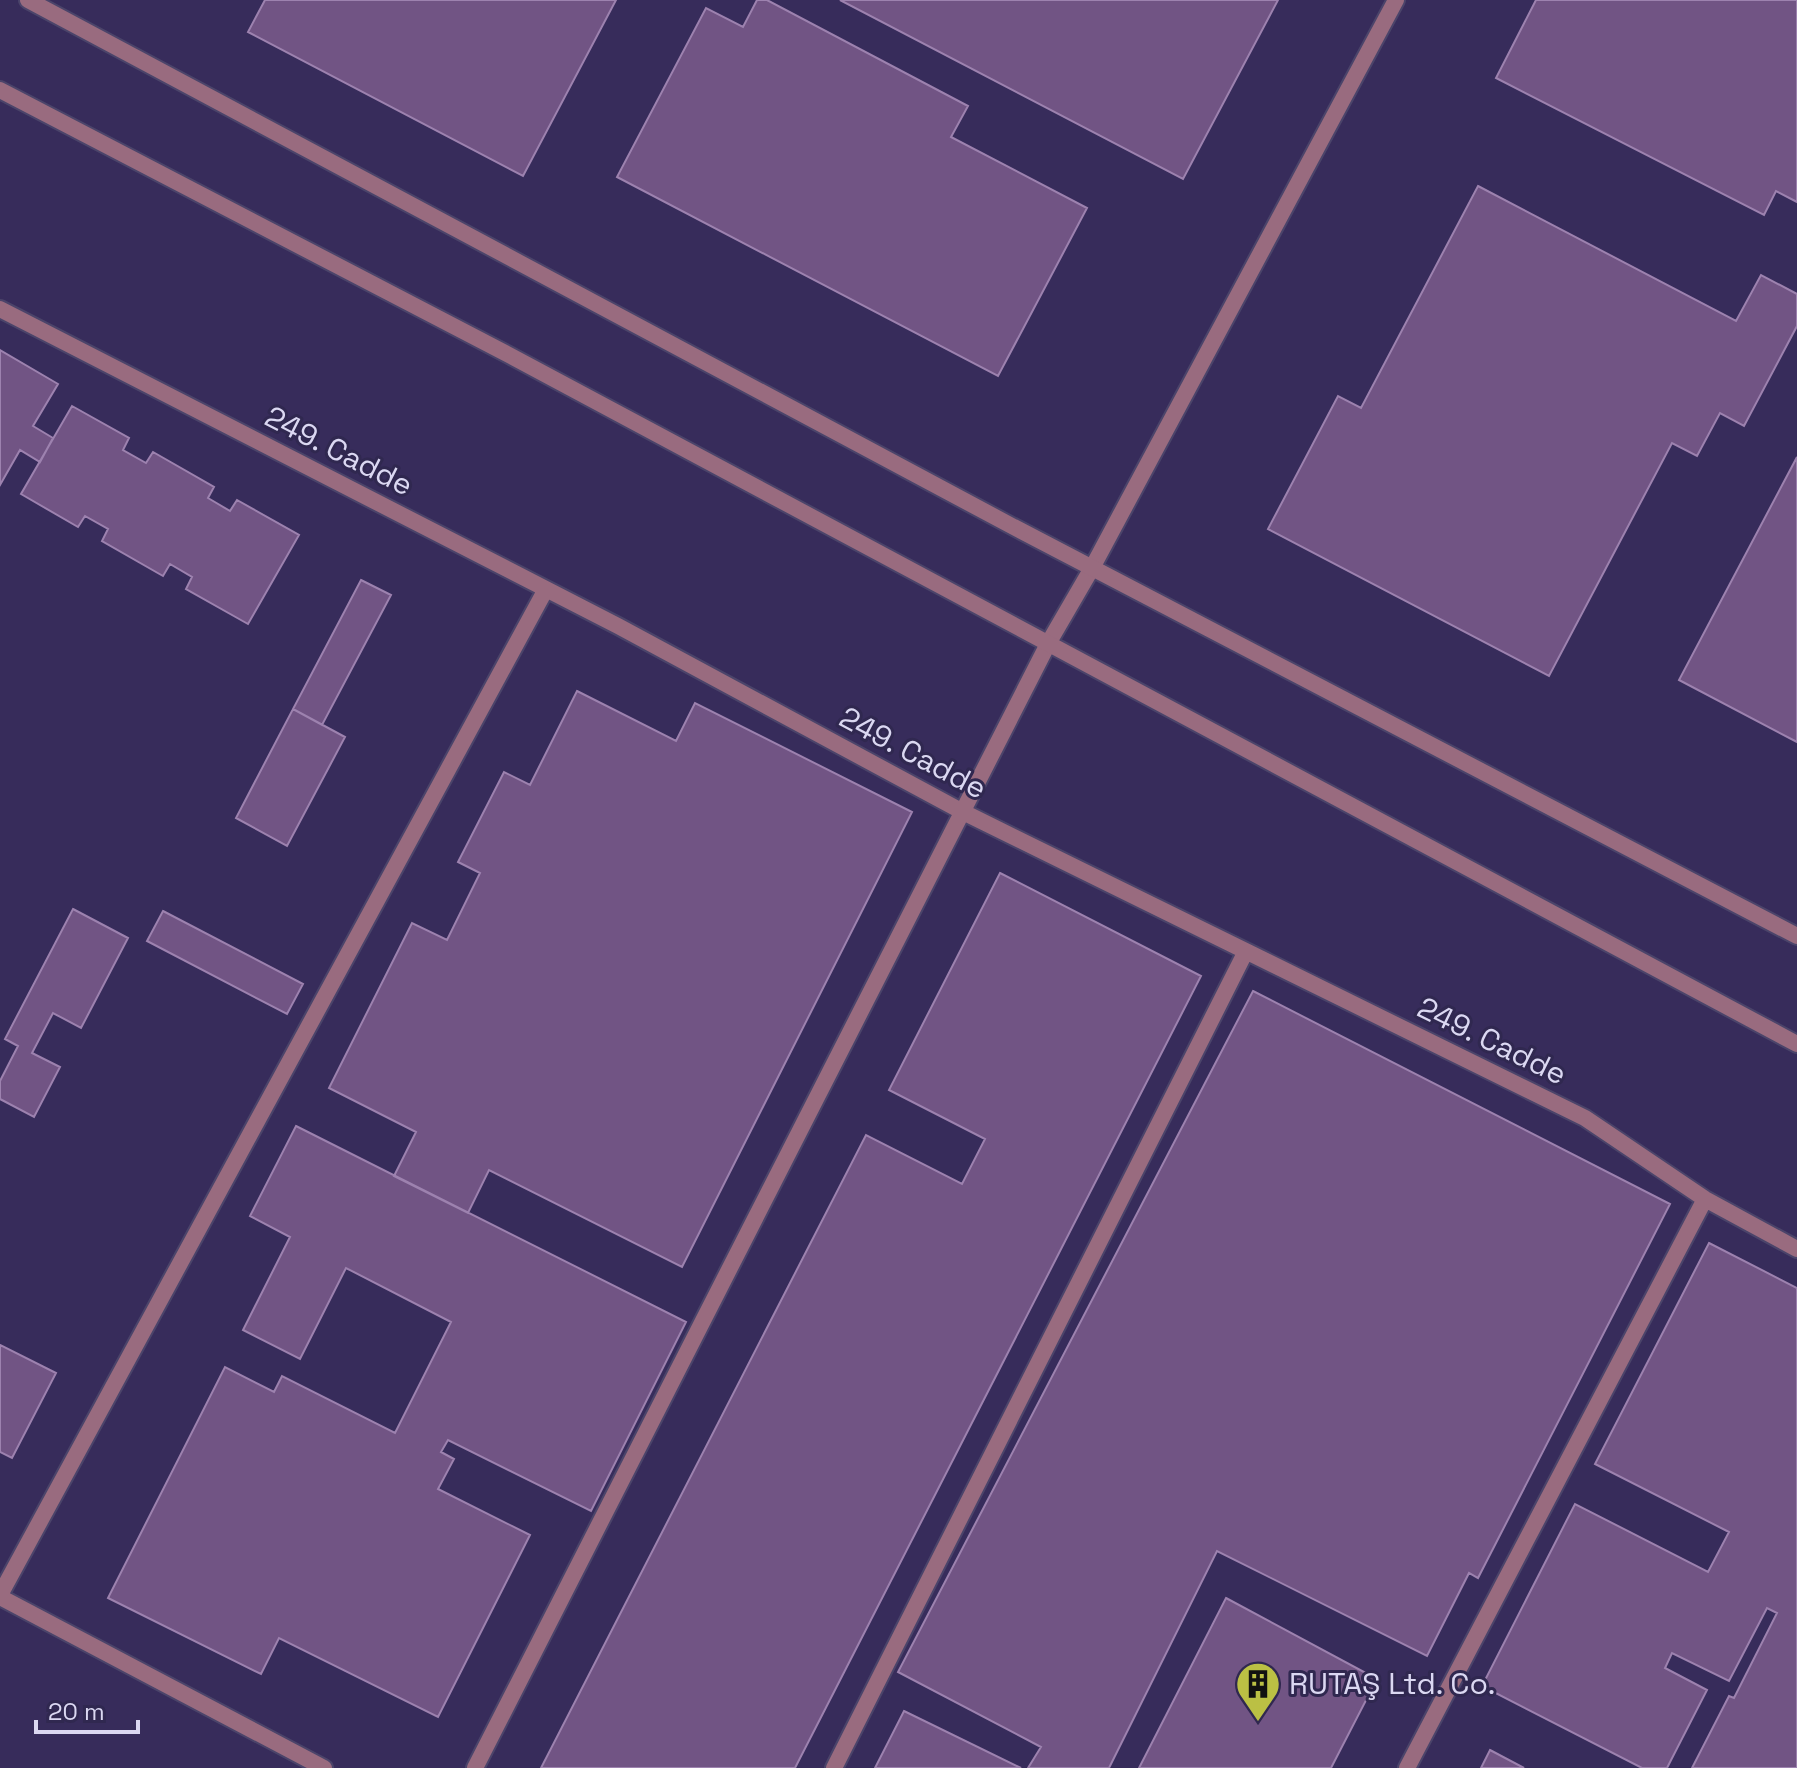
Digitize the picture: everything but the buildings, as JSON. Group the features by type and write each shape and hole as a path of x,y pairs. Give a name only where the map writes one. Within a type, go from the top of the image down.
{"street":[{"path":"28,0 1092,568 1797,936"},
{"path":"475,1768 1049,642 1092,568 1396,0"},
{"path":"0,90 509,355 1797,1044"},
{"name":"249. Cadde","path":"0,309 546,589 963,812 1585,1118 1705,1199 1797,1249"},
{"path":"324,1768 0,1596 546,589"},
{"path":"834,1768 1245,953"},
{"path":"1407,1768 1705,1199"}],"shaded area":[{"path":"0,0 1797,0 1797,1768 0,1768"}],"place":[{"name":"RUTAŞ Ltd. Co.","path":"1258,1723"}]}
